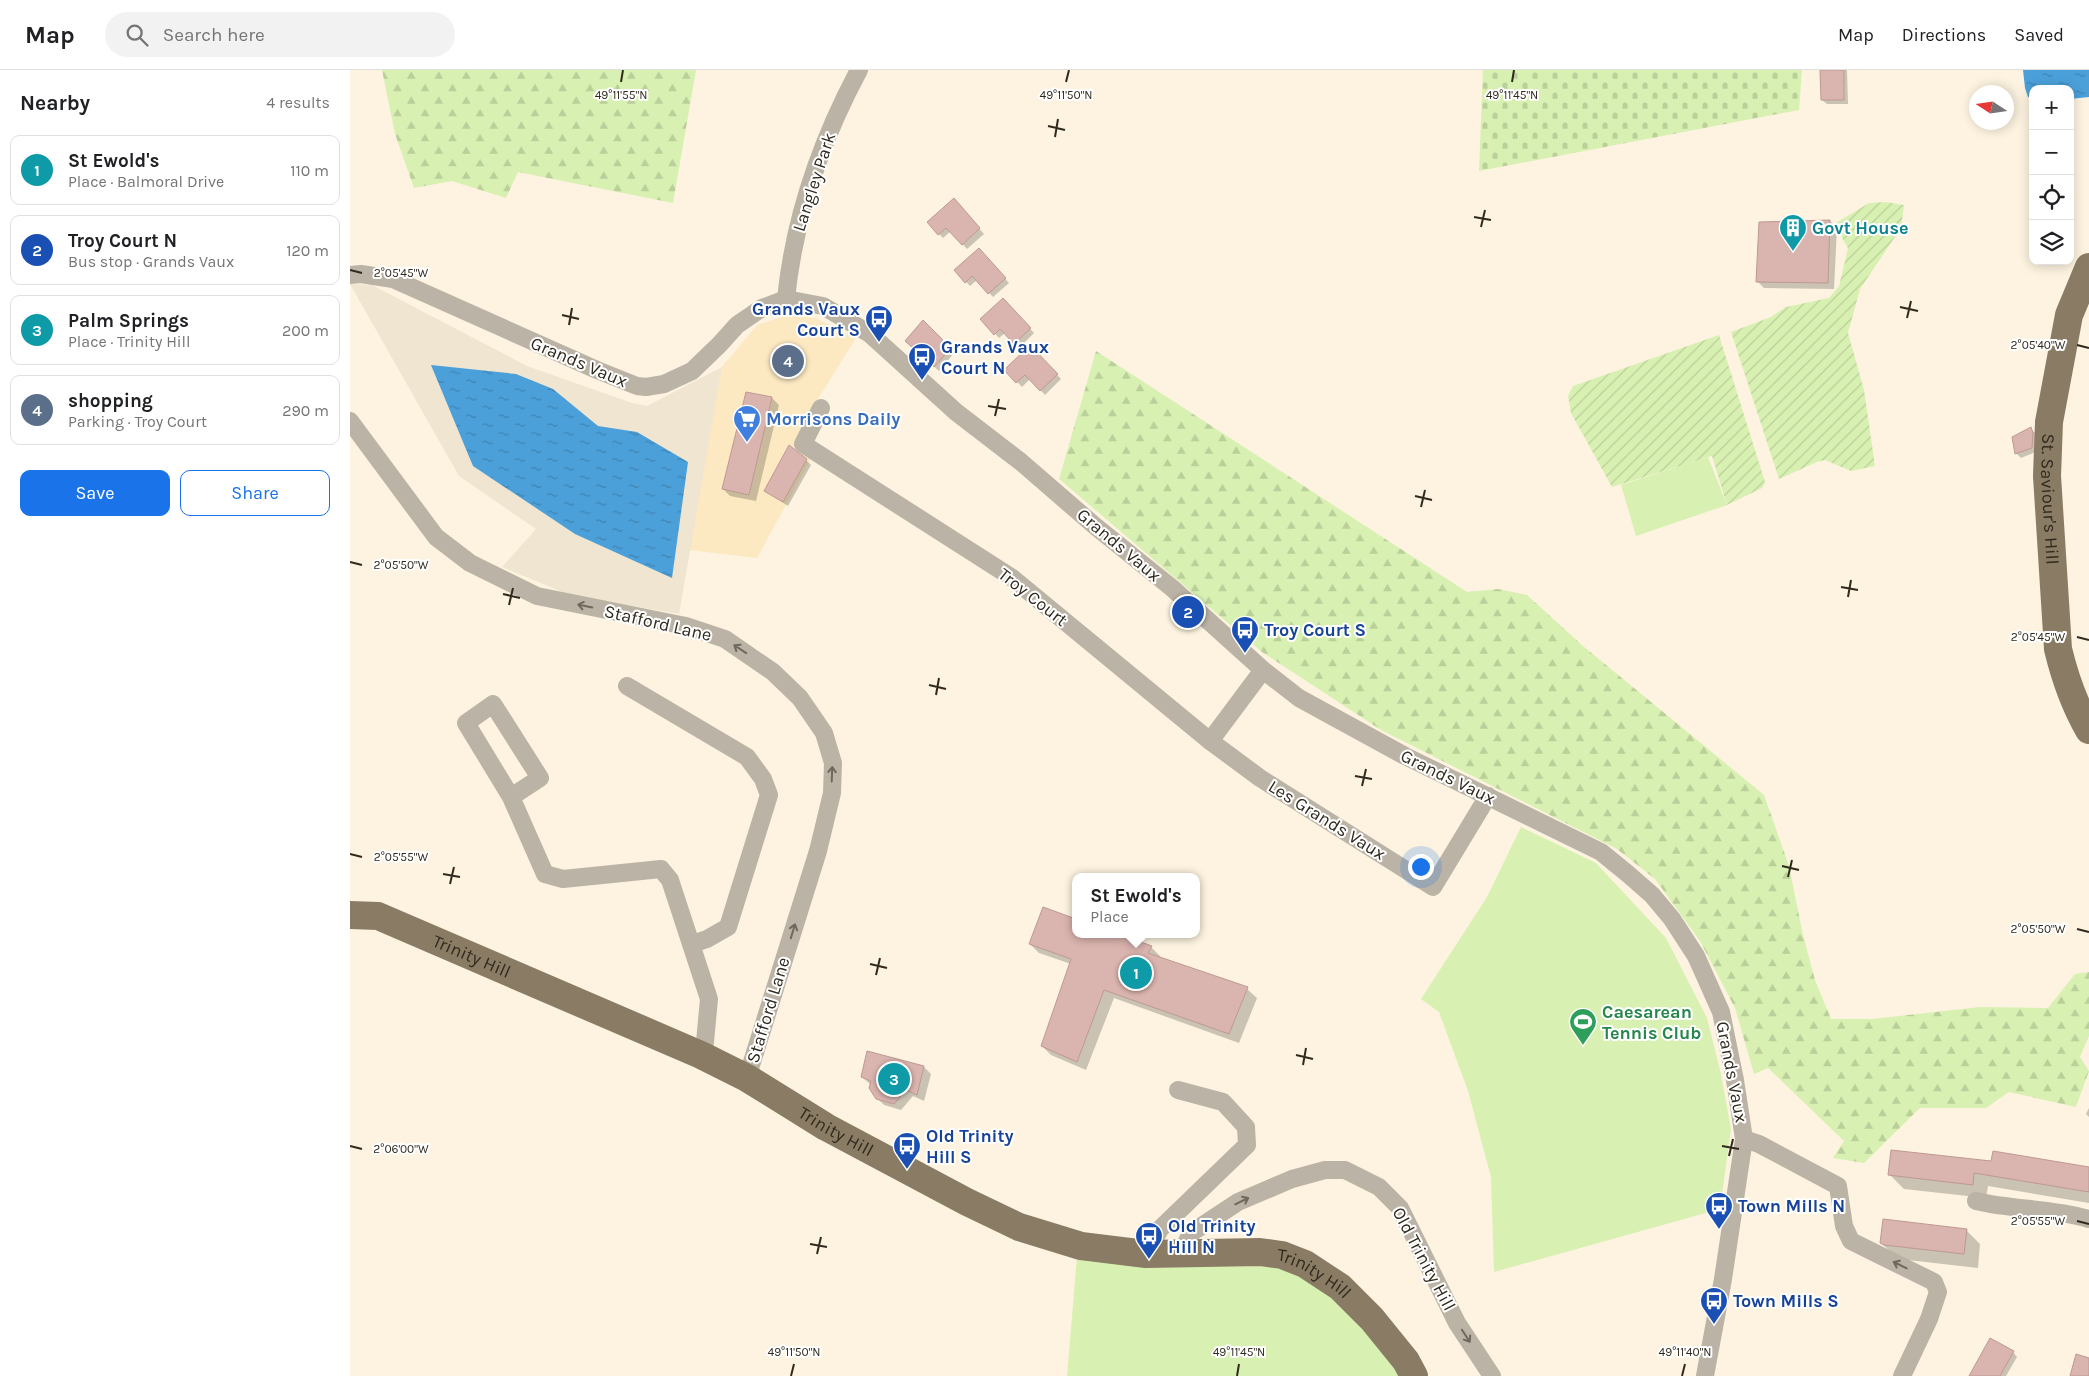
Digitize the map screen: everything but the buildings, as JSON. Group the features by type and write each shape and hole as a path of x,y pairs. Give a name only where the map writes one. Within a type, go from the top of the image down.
{"main road":[{"name":"St. Saviour's Hill","path":"2089,267 2069,315 2050,422 2047,476 2058,649 2064,675 2075,705 2089,730"},
{"name":"Trinity Hill","path":"350,915 378,916 701,1055 747,1078 826,1127 967,1202 1020,1227 1080,1246 1146,1254 1260,1252 1282,1255 1305,1264 1340,1287 1372,1318 1406,1361 1414,1376"}],"street":[{"name":"Langley Park","path":"786,299 796,236 818,160 859,70"},
{"name":"Grands Vaux","path":"350,275 361,274 393,279 596,370 637,386 646,387 664,384 692,371 737,325 762,308 786,299 823,306 870,334 956,412 1021,462 1095,526 1152,571 1263,670 1300,698 1361,732 1601,852 1652,895 1672,919 1696,956 1721,1012 1735,1080 1744,1139 1723,1279 1705,1376"},
{"name":"Troy Court","path":"821,408 803,444 1011,578 1210,741"},
{"name":"Stafford Lane","path":"350,420 436,537 470,563 537,596 686,626 725,639 773,672 800,698 824,733 833,763 832,793 818,850 747,1078"},
{"path":"1210,741 1263,670"},
{"path":"627,686 747,757 763,779 769,795 728,927 707,939 692,944"},
{"path":"511,797 540,778 493,704 466,723 511,797 545,874 563,879 661,869 670,880 709,999 705,1042 701,1055"},
{"name":"Les Grands Vaux","path":"1210,741 1260,778 1433,887 1488,796"},
{"path":"1146,1254 1160,1229 1247,1146 1246,1127 1223,1102 1178,1090"},
{"path":"1744,1139 1759,1144 1838,1186 1844,1226 1851,1241 1934,1282 1938,1292 1929,1319 1902,1376"},
{"name":"Old Trinity Hill","path":"1181,1254 1191,1233 1238,1202 1292,1179 1325,1170 1345,1170 1379,1187 1400,1208 1457,1323 1492,1376"},
{"path":"1976,1201 1995,1206 2069,1213 2089,1219"}],"shaded area":[{"path":"350,284 372,285 527,366 632,403 647,406 722,367 679,614 572,596 502,567 536,529 459,476"},
{"path":"788,315 816,318 856,338 801,426 795,443 812,457 757,558 689,550 722,367 757,325"}],"green space":[{"path":"382,70 696,70 673,203 518,172 506,198 452,181 414,188 395,134"},
{"path":"1483,70 1802,70 1799,110 1479,171"},
{"path":"1886,202 1904,205 1901,228 1860,289 1848,333 1864,390 1875,466 1851,471 1825,460 1779,479 1731,332 1771,317 1786,307 1829,298 1839,286 1848,248 1834,224 1869,203"},
{"path":"1719,335 1765,482 1762,488 1727,505 1712,456 1612,487 1571,413 1568,396 1573,386"},
{"path":"1096,351 1467,592 1498,589 1527,595 1583,646 1764,795 1789,866 1803,935 1815,980 1831,1019 1872,1019 1980,1007 2048,1008 2075,974 2089,972 2089,1036 2080,1057 2089,1071 2076,1107 2009,1092 1986,1108 1920,1108 1864,1163 1833,1158 1844,1141 1768,1068 1754,1074 1735,1008 1700,941 1655,879 1617,849 1381,730 1262,652 1059,479"},
{"path":"1708,457 1727,505 1636,536 1621,485"},
{"name":"Caesarean Tennis Club","path":"1521,827 1596,863 1666,938 1707,1018 1721,1074 1731,1129 1720,1209 1494,1272 1491,1177 1468,1091 1439,1012 1421,999 1487,897"},
{"path":"1077,1257 1277,1262 1336,1296 1403,1376 1067,1376"}],"water":[{"path":"2023,70 2089,70 2089,97 2074,99 2074,85 2029,85 2029,97 2025,88"},
{"path":"431,365 516,374 553,389 598,426 637,432 688,462 672,578 575,534 473,466"}],"place":[{"name":"Govt House","path":"1793,252"},
{"name":"Grands Vaux Court S","path":"879,343"},
{"name":"shopping","path":"788,361"},
{"name":"Grands Vaux Court N","path":"922,381"},
{"name":"Morrisons Daily","path":"747,443"},
{"name":"Troy Court N","path":"1188,612"},
{"name":"Troy Court S","path":"1245,654"},
{"name":"St Ewold's","path":"1136,973"},
{"name":"Caesarean Tennis Club","path":"1583,1046"},
{"name":"Palm Springs","path":"894,1079"},
{"name":"Old Trinity Hill S","path":"907,1170"},
{"name":"Town Mills N","path":"1719,1230"},
{"name":"Old Trinity Hill N","path":"1149,1260"},
{"name":"Town Mills S","path":"1714,1325"}]}
